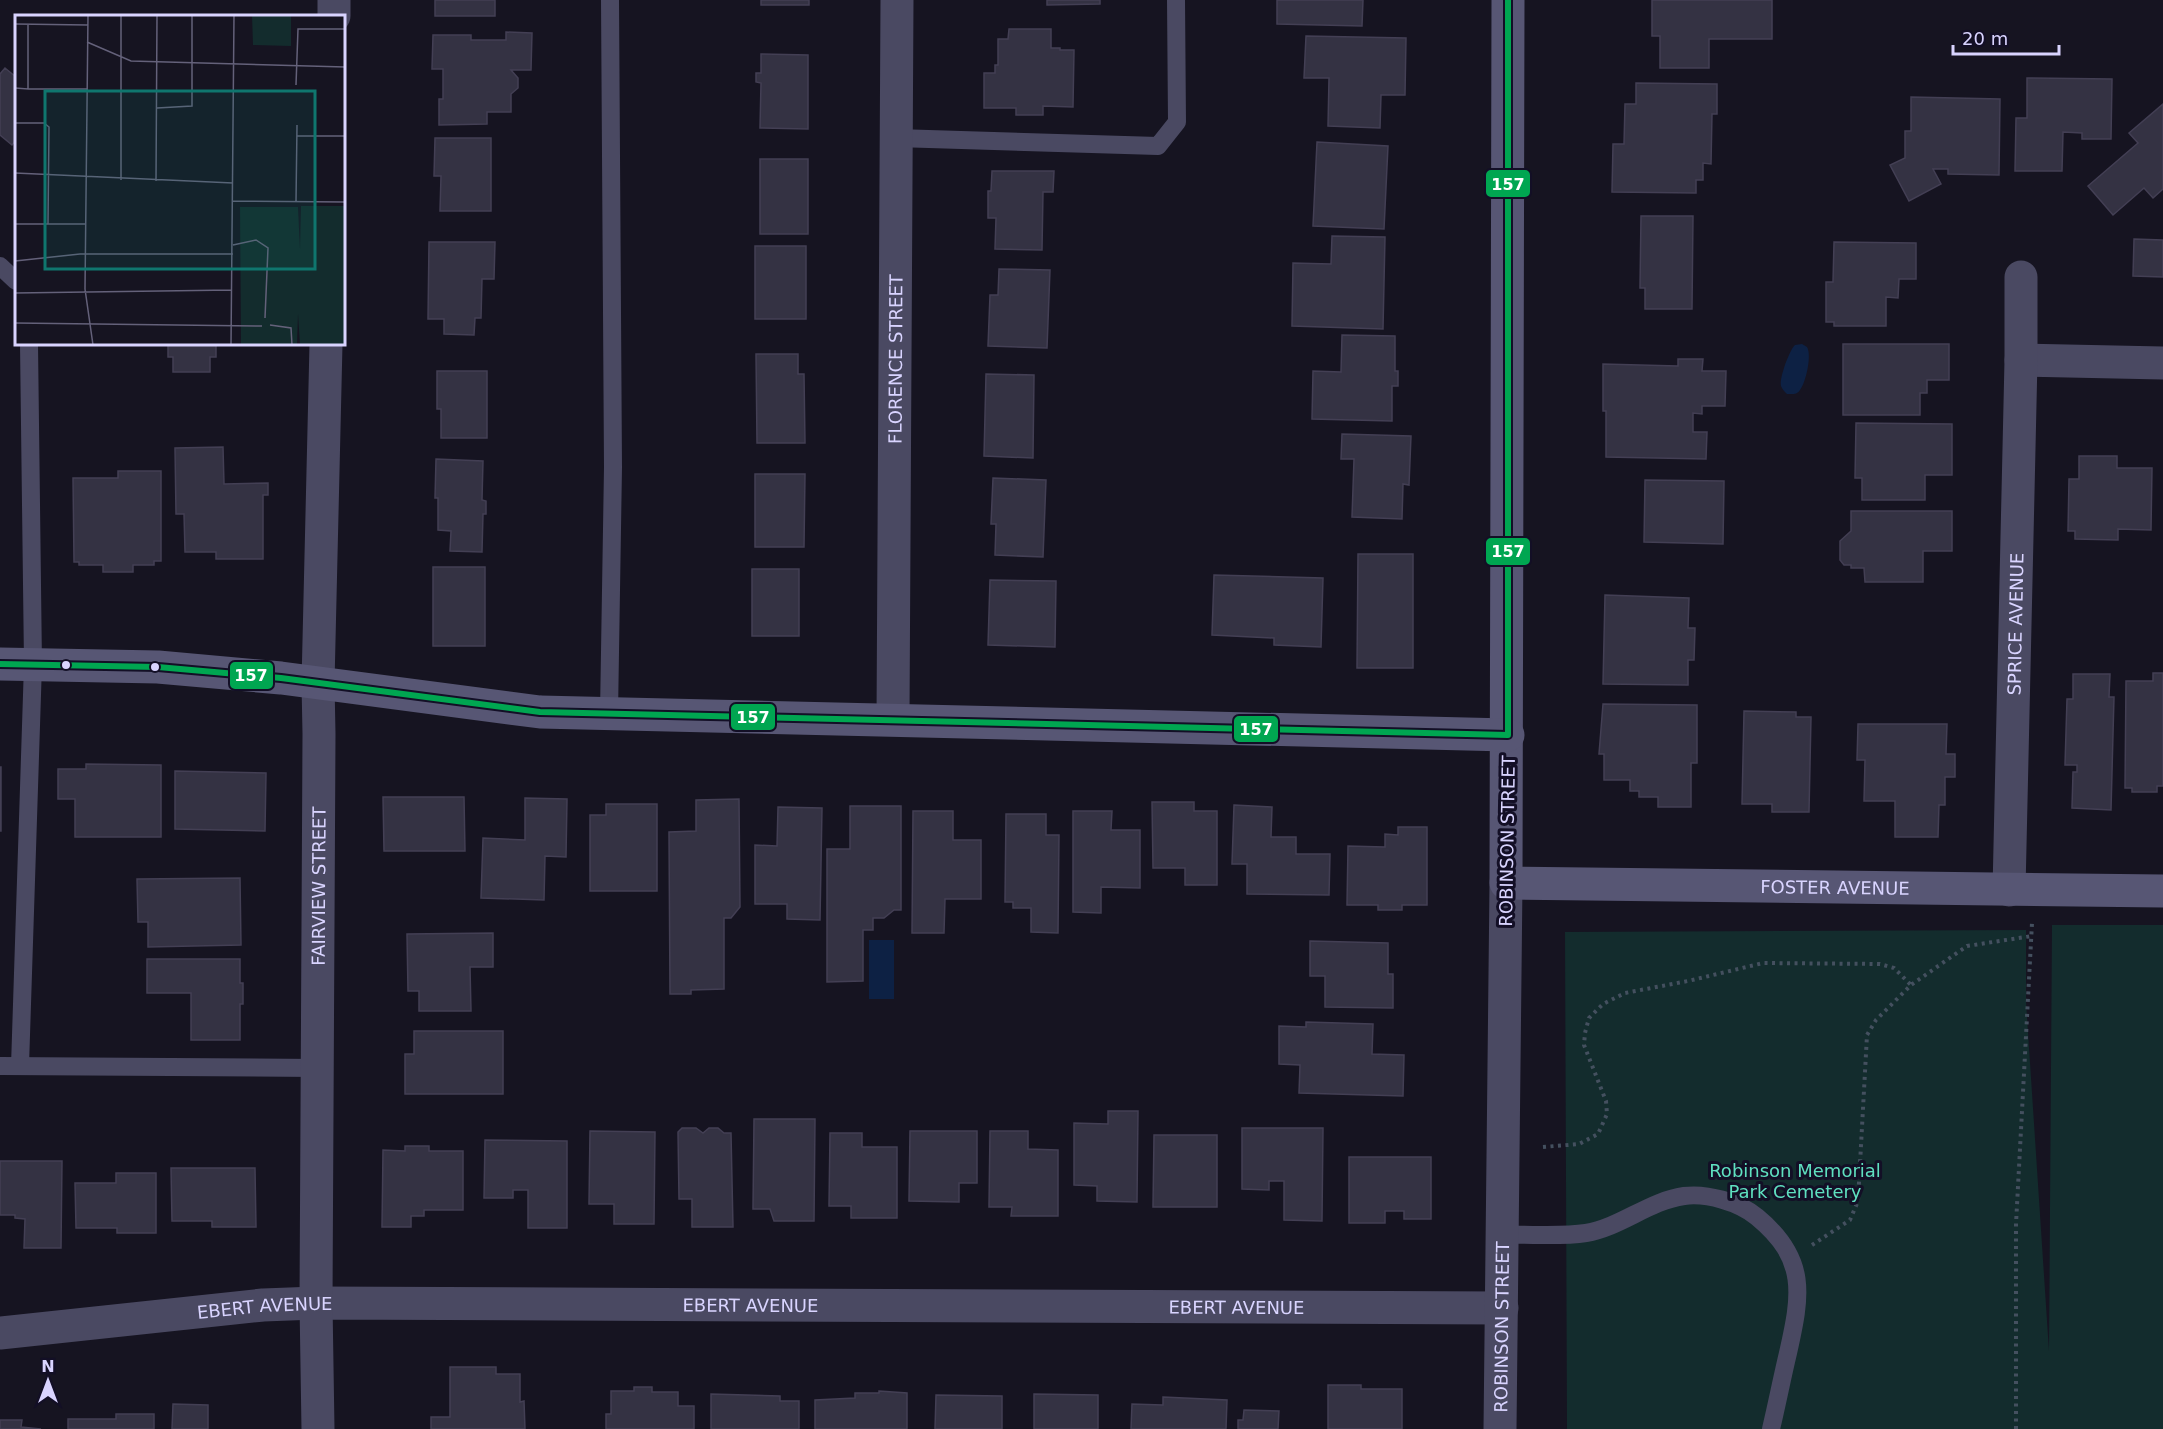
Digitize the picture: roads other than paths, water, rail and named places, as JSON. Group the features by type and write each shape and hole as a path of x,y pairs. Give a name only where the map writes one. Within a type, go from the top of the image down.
{"street":[{"name":"FLORENCE STREET","path":"893,719 897,0"},
{"name":"ROBINSON STREET","path":"1500,1429 1508,735 1508,0"},
{"name":"SPRICE AVENUE","path":"2020,890 2021,277"},
{"name":"FAIRVIEW STREET","path":"318,1429 316,1303 318,683 326,345"},
{"path":"2021,360 2163,363"},
{"path":"0,664 158,667 318,683 540,712 1508,735"},
{"name":"FOSTER AVENUE","path":"1506,883 2163,891"},
{"name":"EBERT AVENUE","path":"0,1333 263,1305 316,1303 1430,1310 1502,1308"}],"lane":[{"path":"609,714 613,467 610,0"},
{"path":"896,138 1158,146 1177,122 1176,0"},
{"path":"0,266 15,280"},
{"path":"20,1066 33,664 29,345"},
{"path":"0,1066 318,1068"},
{"path":"1503,1235 1586,1233 1613,1224 1666,1199 1687,1196 1730,1202 1751,1212 1774,1231 1791,1258 1798,1283 1798,1310 1771,1429"}],"water":[{"path":"1802,344 1807,347 1808,351 1809,362 1806,375 1799,392 1787,394 1781,386 1783,371 1795,345"},
{"path":"869,940 894,940 894,999 869,999"}],"park label":[{"name":"Robinson Memorial Park Cemetery","path":"1795,1180"}]}
